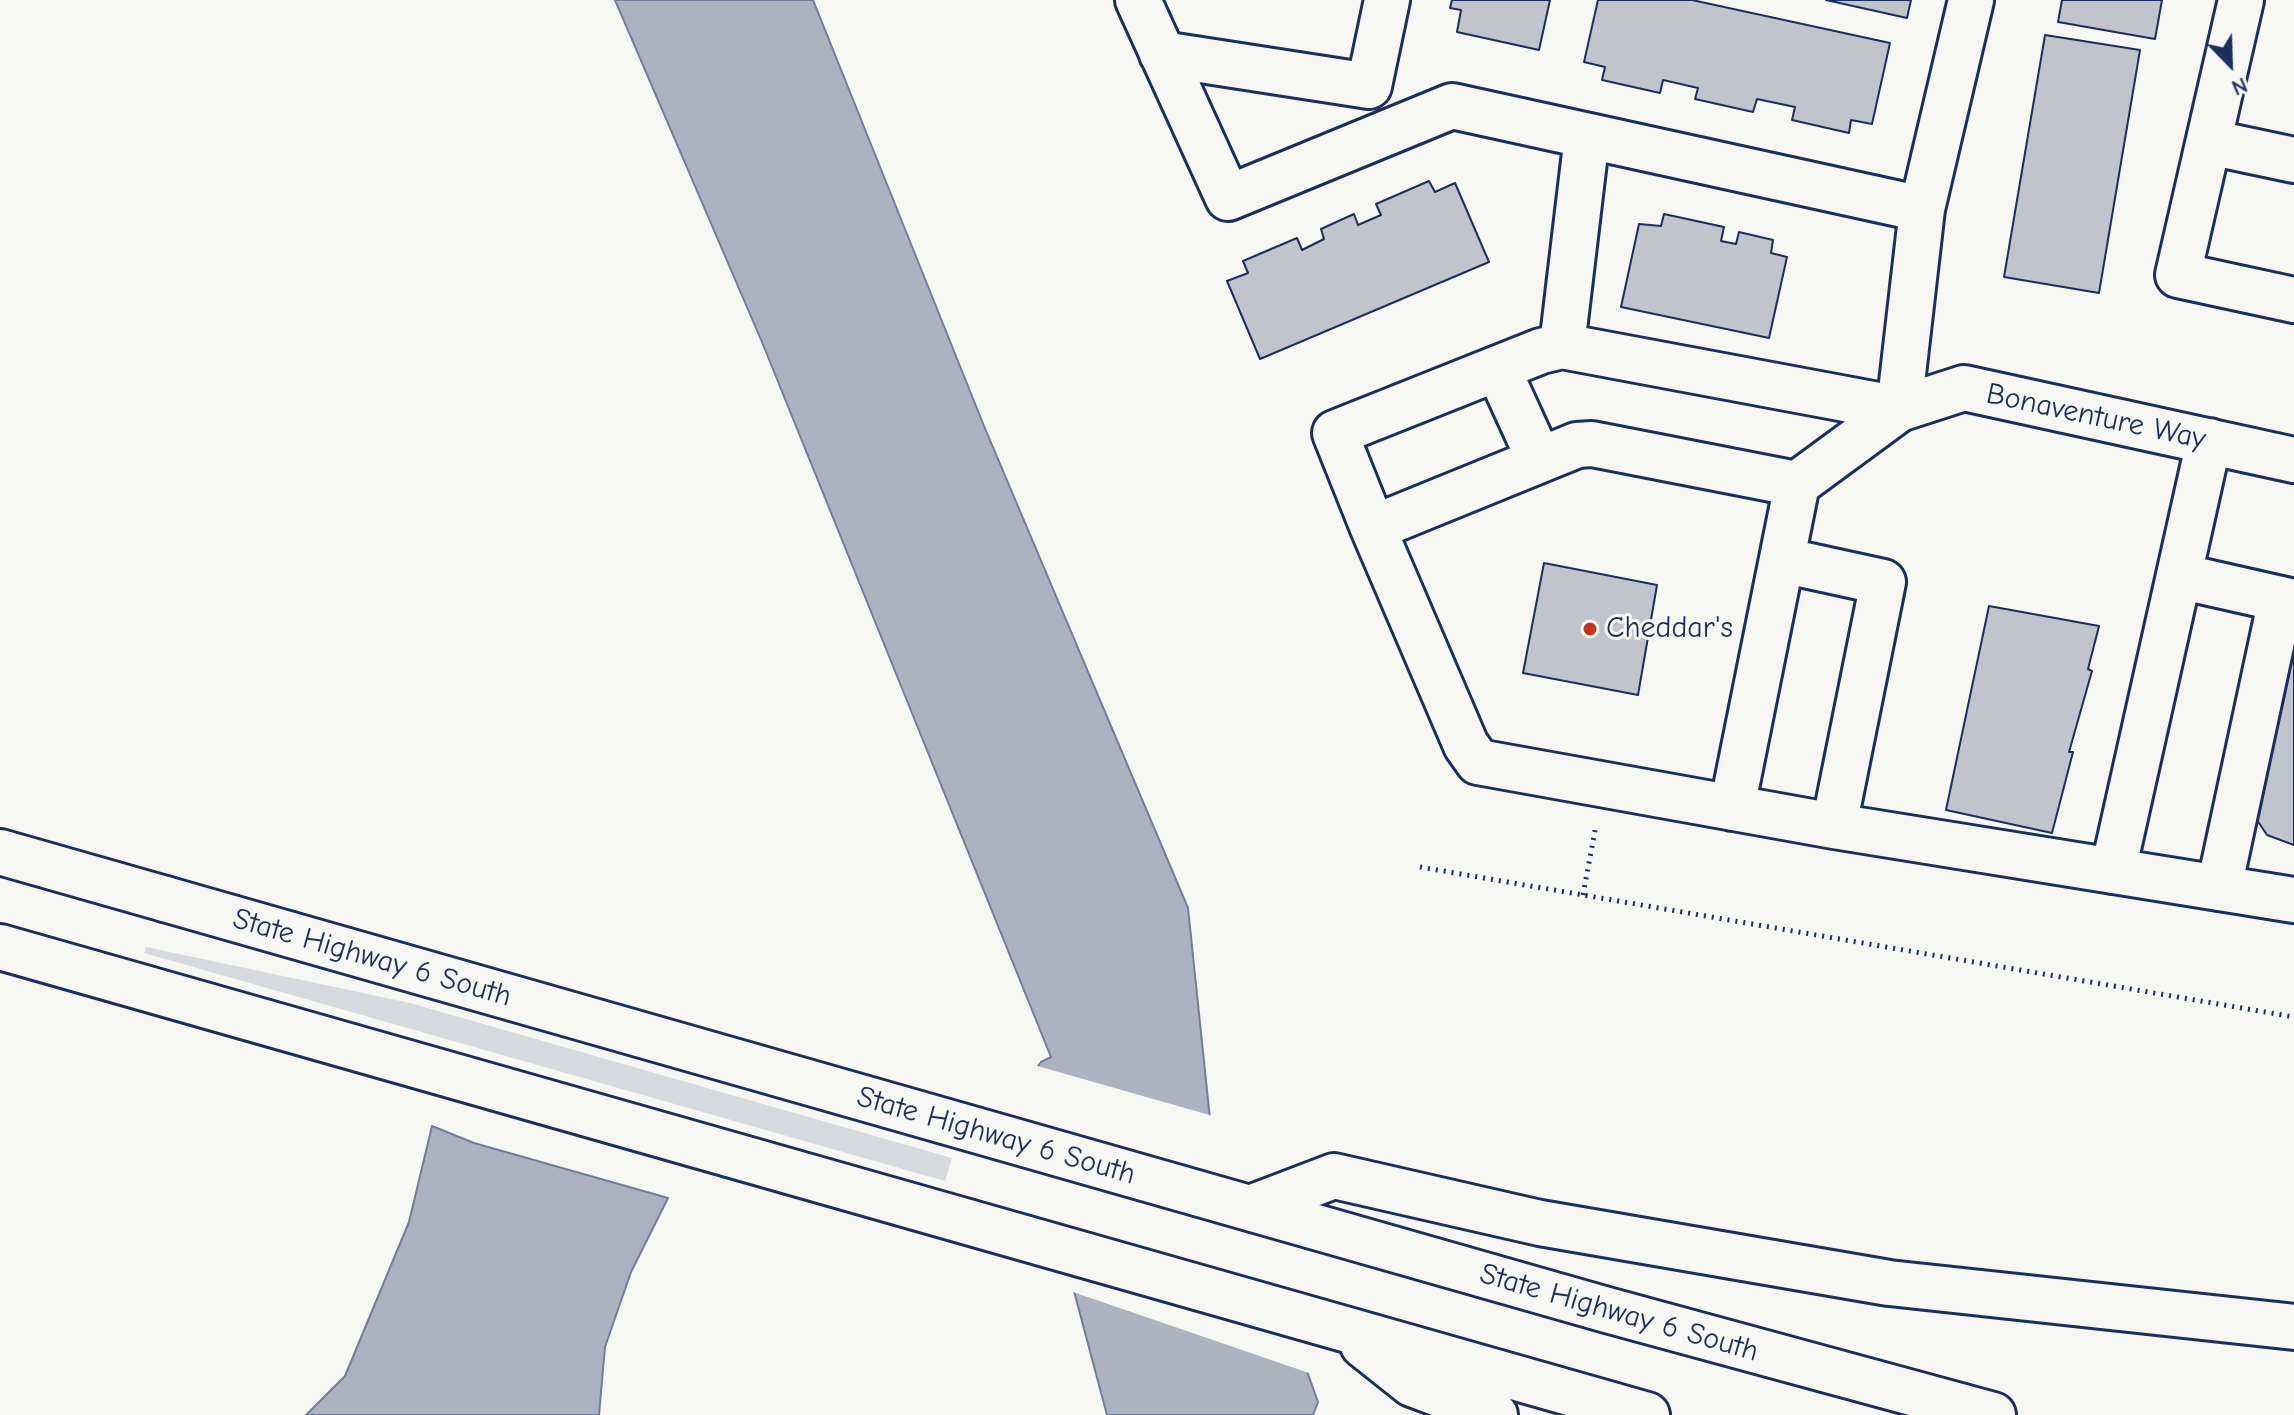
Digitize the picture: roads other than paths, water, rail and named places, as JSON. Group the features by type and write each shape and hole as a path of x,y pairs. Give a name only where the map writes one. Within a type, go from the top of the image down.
{"main road":[{"path":"1138,0 1228,198 1452,106"},
{"path":"1369,86 1387,0"},
{"path":"1732,808 1797,484 1899,409 1922,209 1971,0"},
{"path":"2241,0 2178,275 2294,300"},
{"path":"1162,54 1369,86 1922,209"},
{"path":"1562,346 1587,136"},
{"path":"2209,142 2294,160"},
{"path":"1899,409 1562,346 1335,433 1466,745 1478,762 1834,826 2294,900"},
{"path":"1498,369 1539,459"},
{"name":"Bonaventure Way","path":"1899,409 1964,388 2294,460"},
{"path":"2113,871 2209,441"},
{"path":"1373,528 1577,445 1592,444 1797,484"},
{"path":"1782,560 1883,582 1834,826"},
{"path":"2179,576 2288,601 2219,888"},
{"name":"State Highway 6 South","path":"0,852 1353,1238 1993,1415"},
{"path":"0,947 1647,1415"},
{"path":"1250,1208 1334,1176 1540,1223 1889,1283 2294,1327"},
{"path":"1345,1331 1412,1384 1495,1415"}],"place":[{"name":"Cheddar's","path":"1590,629"}]}
